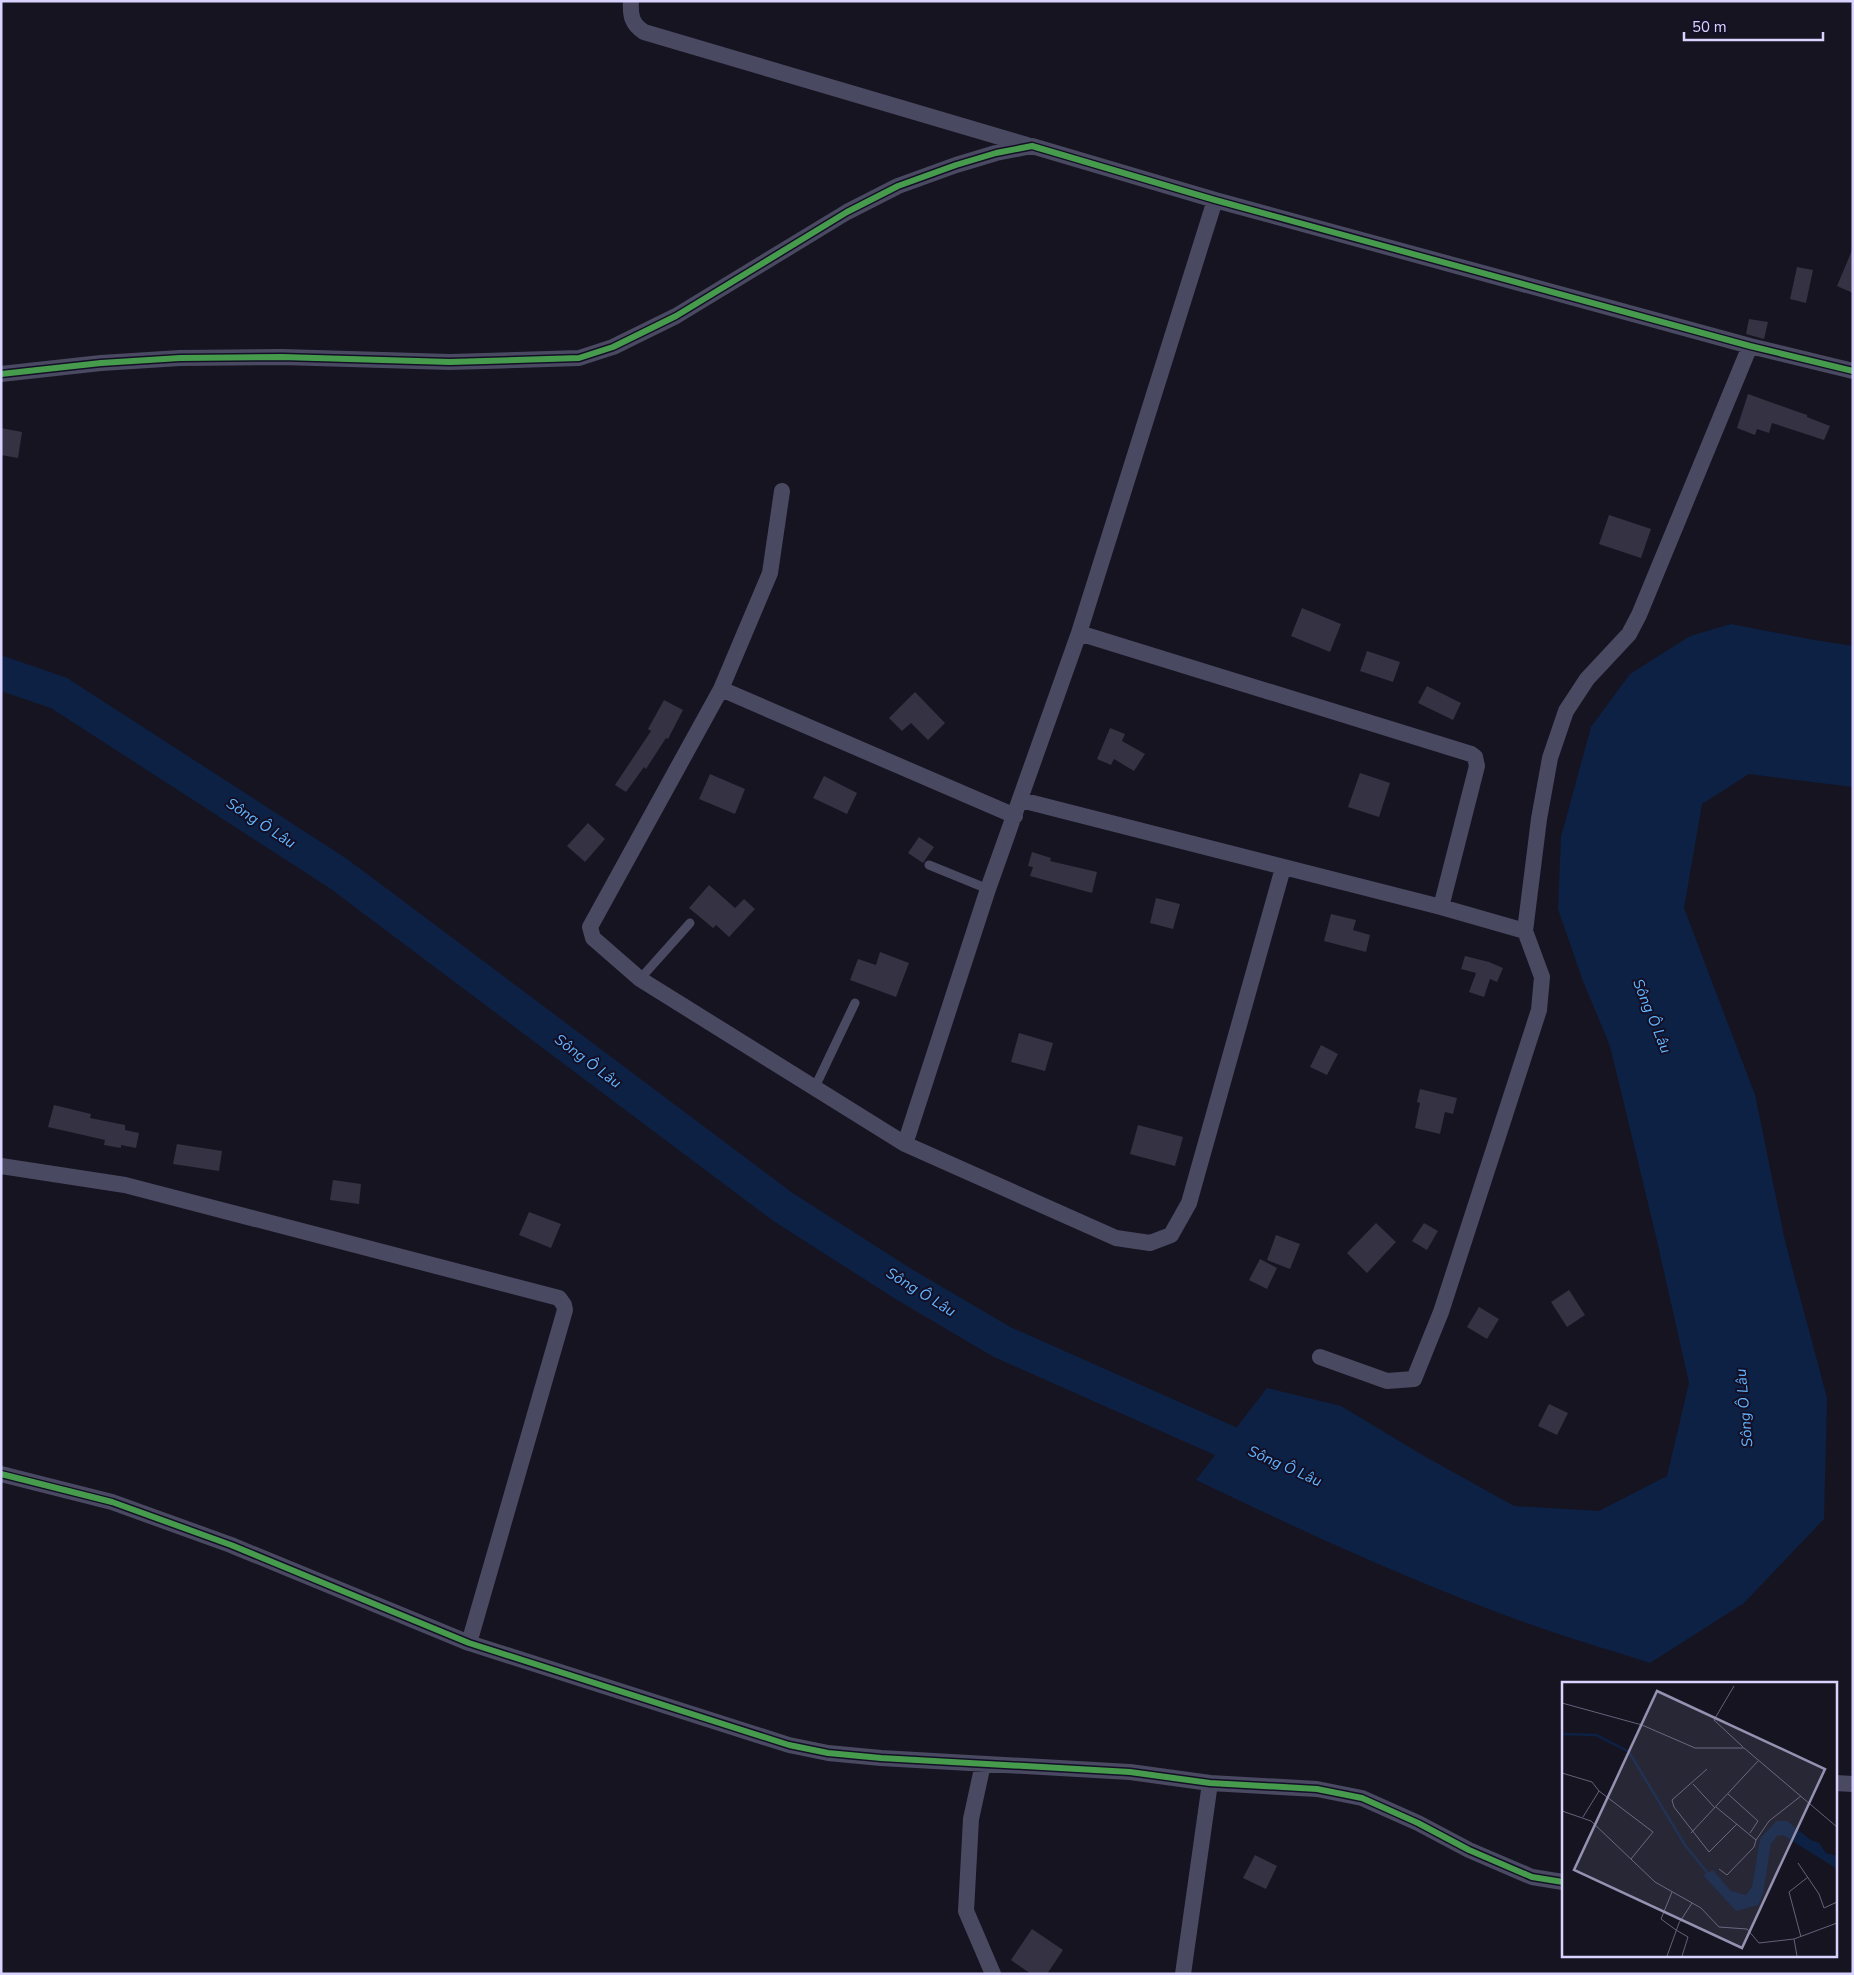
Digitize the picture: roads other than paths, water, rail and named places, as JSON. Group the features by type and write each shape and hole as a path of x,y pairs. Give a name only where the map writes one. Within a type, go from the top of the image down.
{"street":[{"path":"631,1 631,17 634,23 644,32 1215,200 1750,346 1853,371"},
{"path":"1,374 101,363 180,358 282,357 450,362 579,358 613,347 676,316 847,212 898,186 996,153 1032,146"},
{"path":"905,1144 988,889 1079,633 1215,200"},
{"path":"1320,1357 1387,1381 1414,1379 1441,1312 1539,1010 1542,977 1525,931 1539,819 1548,767 1566,711 1587,680 1629,634 1640,615 1750,346"},
{"path":"782,490 770,572 721,689 590,927 593,938 640,979 905,1144 1116,1238 1150,1243 1171,1235 1189,1202 1283,868"},
{"path":"1079,633 1471,754 1475,757 1477,766 1441,906"},
{"path":"721,689 1015,816"},
{"path":"1021,800 1283,868 1441,906 1525,931"},
{"path":"1,1166 125,1185 559,1298 562,1301 565,1310 469,1643"},
{"path":"1,1474 112,1502 231,1545 469,1643 789,1745 828,1753 1130,1772 1210,1783 1317,1789 1362,1798 1418,1823 1469,1850 1532,1877 1562,1882"},
{"path":"983,1764 972,1819 966,1912 993,1974"},
{"path":"1183,1974 1210,1783"},
{"path":"1836,1783 1853,1784"}],"lane":[{"path":"929,865 988,889"},
{"path":"640,979 690,922"},
{"path":"815,1088 855,1003"}],"water":[{"path":"1731,624 1853,646 1853,787 1749,774 1702,804 1684,908 1755,1095 1785,1241 1827,1398 1824,1519 1744,1603 1650,1663 1555,1633 1453,1595 1324,1540 1196,1480 1267,1388 1341,1406 1424,1456 1514,1506 1599,1511 1667,1476 1689,1383 1610,1046 1583,981 1558,909 1561,837 1591,727 1630,674 1690,636"}],"waterway":[{"name":"Sông Ô Lâu","path":"1,673 59,693 339,874 783,1207 902,1283 1002,1342 1268,1460"}]}
